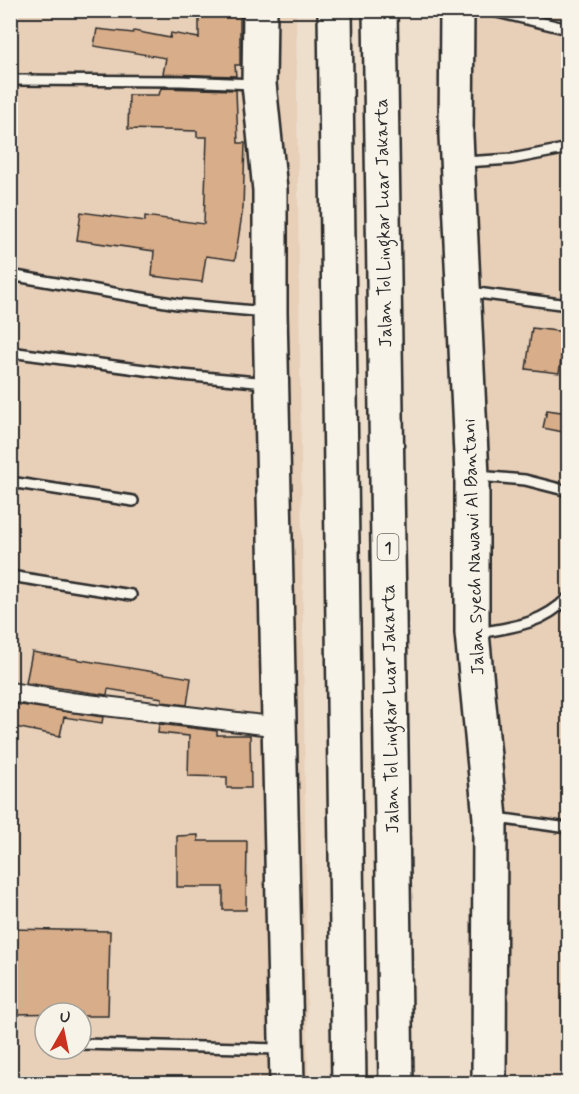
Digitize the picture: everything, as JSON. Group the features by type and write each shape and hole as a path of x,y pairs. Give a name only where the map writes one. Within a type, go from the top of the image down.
{"highway":[{"path":"260,10 260,84 270,190 270,312 287,1083"},
{"path":"335,10 349,1083"},
{"name":"Jalan Tol Lingkar Luar Jakarta","path":"380,10 396,1083"},
{"name":"Jalan Syech Nawawi Al Bantani","path":"457,10 458,162 472,476 472,633 490,818 489,1083"}],"street":[{"path":"10,692 71,702 280,727"}],"lane":[{"path":"489,10 568,29"},
{"path":"10,80 260,84"},
{"path":"458,162 512,159 564,148 568,143"},
{"path":"10,275 177,304 214,309 270,312"},
{"path":"463,291 568,305"},
{"path":"10,352 273,384"},
{"path":"472,476 525,480 568,491"},
{"path":"10,482 133,501"},
{"path":"10,576 131,595"},
{"path":"472,633 523,626 557,609 568,598"},
{"path":"490,818 568,828"},
{"path":"93,1044 287,1049"}],"shaded area":[{"path":"10,11 296,11 308,1083 11,1083"},
{"path":"460,11 568,11 568,1083 493,1083"}],"building":[{"path":"199,10 240,10 240,65 235,65 236,76 163,74 166,58 94,46 97,29 133,33 134,31 170,38 171,33 199,38"},
{"path":"161,88 236,90 238,143 245,143 243,208 235,260 206,256 202,282 152,276 154,251 77,240 81,212 145,221 145,216 204,224 207,137 197,137 197,131 128,129 129,95 159,95"},
{"path":"532,328 565,332 559,373 526,369"},
{"path":"547,410 568,413 568,433 543,428"},
{"path":"32,652 191,678 187,705 162,702 162,698 108,689 107,695 26,683"},
{"path":"14,704 103,717 102,723 64,717 60,736 10,726"},
{"path":"159,724 217,731 217,735 250,735 251,788 227,788 227,777 188,776 189,736 158,733"},
{"path":"198,835 198,841 247,841 246,910 223,910 223,887 177,887 177,836"},
{"path":"10,929 110,931 108,1016 93,1016 93,1001 33,1001 33,1014 10,1014"}]}
